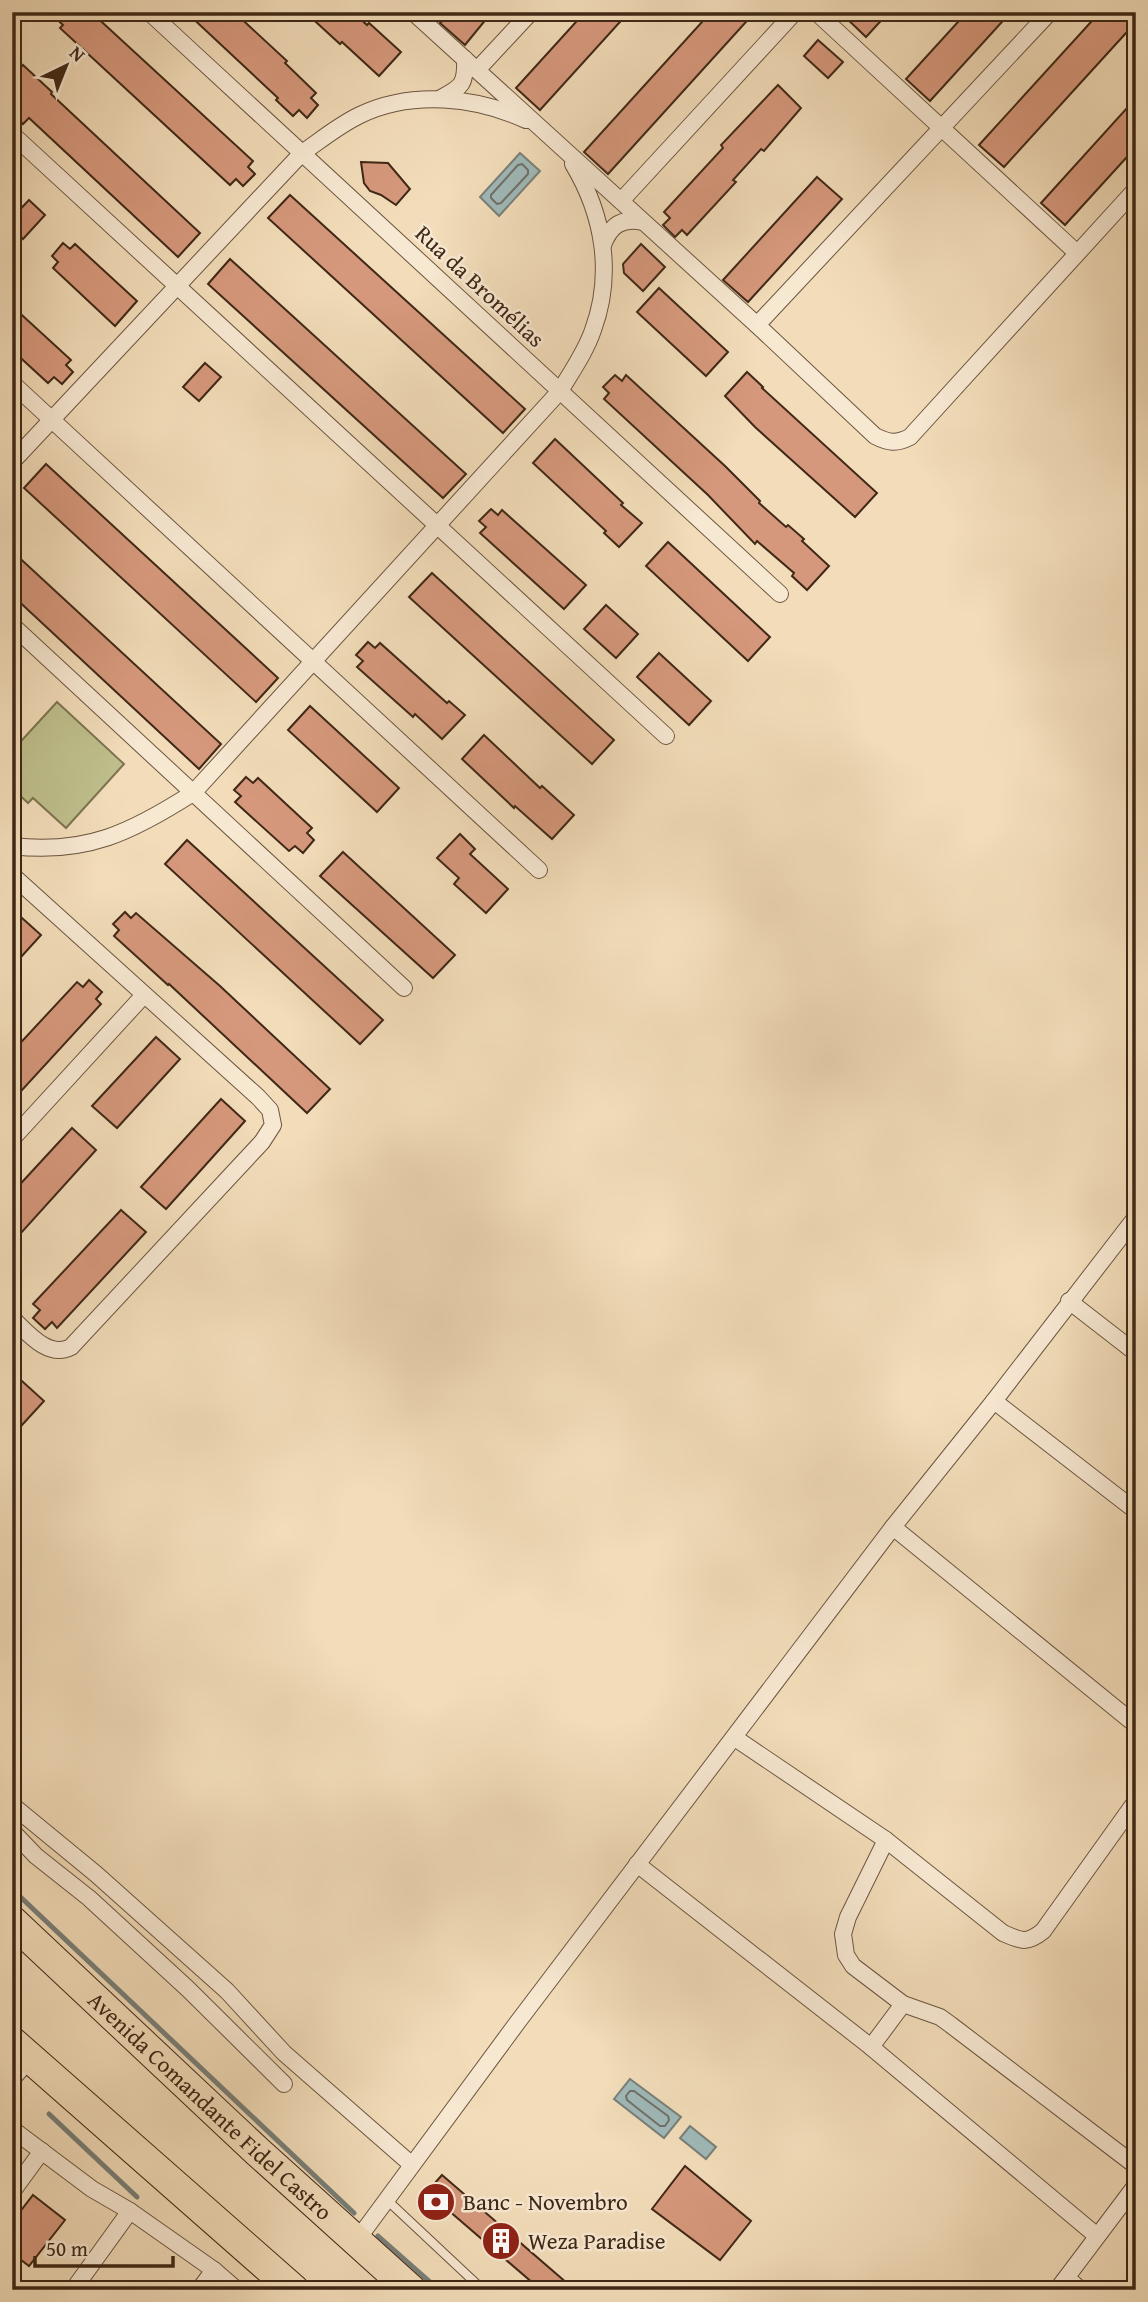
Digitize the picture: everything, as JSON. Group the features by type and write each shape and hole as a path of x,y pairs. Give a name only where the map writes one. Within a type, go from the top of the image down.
{"highway":[{"name":"Avenida Comandante Fidel Castro","path":"12,1921 258,2152 411,2290"},
{"path":"18,2059 294,2290"}],"street":[{"name":"Rua da Bromélias","path":"149,12 780,594"},
{"path":"414,12 875,436 886,442 897,443 910,437 1136,189"},
{"path":"441,99 457,90 471,65 531,12"},
{"path":"621,201 795,12"},
{"path":"816,12 1077,253"},
{"path":"757,325 1050,12"},
{"path":"12,462 302,153 344,124 370,111 396,103 441,99 497,108 538,126"},
{"path":"12,134 666,736"},
{"path":"12,846 56,849 81,846 139,824 194,793 560,391 592,333 599,314 603,246 600,225 589,191 564,149"},
{"path":"603,246 608,231 619,223 632,219 643,222"},
{"path":"12,383 539,870"},
{"path":"12,625 404,988"},
{"path":"12,867 29,848"},
{"path":"12,875 266,1105 274,1125 253,1152 71,1347 61,1351 49,1349 12,1318"},
{"path":"12,1139 144,995"},
{"path":"357,2240 892,1527 994,1401 1136,1217"},
{"path":"1069,1301 1136,1353"},
{"path":"994,1401 1136,1511"},
{"path":"892,1527 1136,1726"},
{"path":"735,1738 886,1840 1003,1933 1024,1941 1033,1939 1043,1931 1136,1801"},
{"path":"12,1805 96,1874 227,1991 284,2053 412,2165"},
{"path":"12,1831 36,1856 89,1898 188,1989 284,2084"},
{"path":"886,1840 848,1917 843,1934 846,1955 853,1966 903,2004 927,2012 951,2025 1136,2166"},
{"path":"637,1864 871,2048 1097,2236"},
{"path":"871,2048 903,2004"},
{"path":"12,2129 92,2189 130,2211 214,2270 237,2290"},
{"path":"12,2192 42,2151"},
{"path":"1081,2290 1062,2284 1136,2185"},
{"path":"73,2290 130,2211"},
{"path":"199,2290 214,2270"}],"lane":[{"path":"387,2200 483,2290"}],"green space":[{"path":"57,702 124,764 66,828 33,798 28,803 12,788 12,751"}],"water":[{"path":"520,153 540,171 499,216 480,197"},
{"path":"630,2079 681,2117 664,2138 614,2099"},
{"path":"690,2126 716,2147 706,2159 680,2138"}],"building":[{"path":"49,12 91,12 253,161 248,167 255,174 243,186 236,179 230,185 60,28 63,25"},
{"path":"186,12 234,12 287,61 285,63 316,93 311,98 318,105 307,118 299,110 293,116 276,100 278,98"},
{"path":"305,12 353,12 401,52 379,76"},
{"path":"450,12 492,12 465,45 440,23"},
{"path":"585,12 629,12 540,110 516,88"},
{"path":"711,12 755,12 608,174 584,152"},
{"path":"840,12 889,12 866,37"},
{"path":"967,12 1011,12 930,101 906,79"},
{"path":"1100,12 1136,12 1136,22 1004,167 979,145"},
{"path":"818,40 843,62 828,78 804,56"},
{"path":"23,65 200,233 178,257 29,118 23,124 12,113 12,76"},
{"path":"778,85 801,108 764,151 761,149 733,180 736,182 687,235 682,230 675,237 663,225 670,218 664,212 723,148 721,145"},
{"path":"1136,98 1136,147 1065,225 1041,203"},
{"path":"361,162 388,163 410,189 396,205 370,191 364,183"},
{"path":"817,177 842,199 748,302 723,280"},
{"path":"290,195 525,409 503,433 268,218"},
{"path":"29,200 45,215 23,239 12,229 12,218"},
{"path":"63,243 70,249 75,244 137,301 115,326 53,268 58,262 52,256"},
{"path":"641,244 665,267 643,291 624,273 623,264"},
{"path":"230,259 466,474 443,498 208,284"},
{"path":"659,288 728,352 706,376 637,312"},
{"path":"12,306 71,360 66,365 73,372 62,384 54,377 48,383 12,350"},
{"path":"205,363 221,377 199,401 183,387"},
{"path":"747,372 877,493 855,517 755,427 725,396"},
{"path":"615,375 622,381 626,375 725,466 759,503 804,539 802,541 829,566 807,590 792,576 794,573 757,541 755,544 708,495 604,399 609,393 603,387"},
{"path":"555,439 642,523 619,547 604,533 606,531 533,463"},
{"path":"46,464 278,678 256,702 24,488"},
{"path":"491,509 498,515 502,510 586,585 564,609 480,533 486,527 479,521"},
{"path":"668,542 770,637 748,661 646,566"},
{"path":"12,551 221,744 199,769 12,595"},
{"path":"432,573 614,740 592,764 409,597"},
{"path":"606,605 638,634 616,658 584,629"},
{"path":"368,642 375,648 380,643 447,703 449,701 465,715 442,739 357,667 363,661 356,655"},
{"path":"659,653 711,701 689,725 637,677"},
{"path":"310,706 399,788 377,812 288,730"},
{"path":"484,735 540,788 542,786 574,815 552,839 462,759"},
{"path":"246,777 253,783 258,778 312,828 307,833 314,840 303,853 295,846 289,851 235,802 241,796 234,790"},
{"path":"460,834 475,849 470,854 508,889 486,913 454,884 459,878 437,858"},
{"path":"187,840 383,1020 360,1044 165,864"},
{"path":"343,852 455,955 433,978 320,876"},
{"path":"12,909 41,935 12,967"},
{"path":"125,912 131,918 136,913 220,986 330,1089 307,1113 114,936 119,930 113,924"},
{"path":"89,980 102,992 96,999 101,1004 12,1101 12,1052 77,982 83,987"},
{"path":"156,1037 180,1059 117,1128 92,1106"},
{"path":"221,1099 245,1121 166,1209 141,1187"},
{"path":"72,1128 96,1150 12,1243 12,1193"},
{"path":"121,1210 146,1232 57,1328 52,1322 45,1329 33,1318 40,1310 33,1304"},
{"path":"12,1372 44,1401 22,1425 12,1416"},
{"path":"685,2166 751,2221 720,2260 652,2209"},
{"name":"Weza Paradise","path":"442,2175 575,2290 541,2290 427,2192"},
{"path":"33,2195 65,2220 29,2266 12,2253 12,2222"}],"waterway":[{"path":"12,1889 354,2213"},
{"path":"49,2114 137,2197"},
{"path":"378,2236 439,2290"}],"place":[{"name":"Banc - Novembro","path":"436,2202"},
{"name":"Weza Paradise","path":"501,2241"}]}
